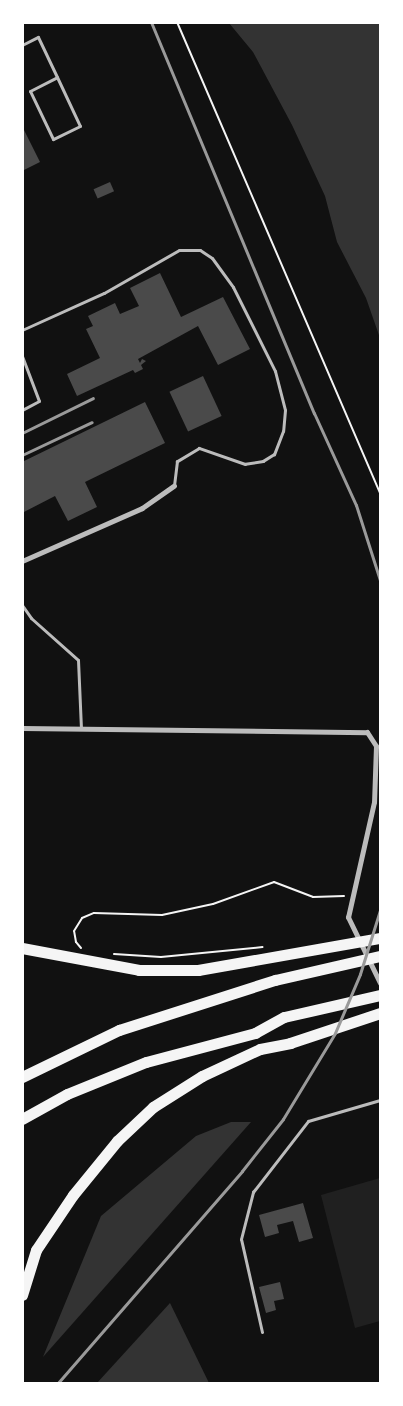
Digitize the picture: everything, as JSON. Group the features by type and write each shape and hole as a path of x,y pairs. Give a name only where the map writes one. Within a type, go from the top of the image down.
{"highway":[{"path":"22,948 138,970 198,970 268,951 380,938"},
{"path":"22,1077 119,1030 275,980 380,956"},
{"path":"22,1119 67,1094 146,1062 255,1033 284,1017 380,995"},
{"path":"22,1295 36,1250 73,1195 117,1141 153,1107 202,1076 260,1049 290,1043 380,1013"}],"street":[{"path":"22,561 142,508 174,486"},
{"path":"22,728 367,732 376,746 374,802 352,895 350,924 380,983"}],"lane":[{"path":"22,45 38,37 57,77 80,126 53,139 30,91 57,77"},
{"path":"22,330 104,293 179,250 200,250 212,258 233,287 275,371 285,410 283,431 274,454 263,461 245,464 199,448 177,461 174,486"},
{"path":"22,356 38,401 22,410"},
{"path":"22,605 31,618 78,660 81,729"},
{"path":"262,1332 241,1239 253,1192 308,1121 380,1100"}],"path":[{"path":"177,22 380,493"},
{"path":"84,952 76,942 74,930 82,918 94,913 162,915 213,904 274,882 313,897 352,895"},
{"path":"113,954 161,957 268,951"}],"shaded area":[{"path":"229,23 380,23 380,338 366,298 337,242 325,196 292,125 253,52"},
{"path":"231,1122 251,1122 43,1357 101,1216 196,1136"},
{"path":"380,1178 380,1321 355,1328 321,1195"},
{"path":"170,1303 209,1383 97,1383"}],"building":[{"path":"22,126 40,162 22,171"},
{"path":"110,182 114,191 98,198 94,189"},
{"path":"160,273 181,317 223,297 250,349 218,365 198,326 138,359 140,363 142,359 146,361 141,365 143,369 135,373 133,370 77,396 67,374 100,358 86,329 93,326 88,316 115,303 120,314 139,306 130,288"},
{"path":"203,376 222,416 188,432 169,392"},
{"path":"145,402 165,443 85,482 97,507 68,521 55,496 22,513 22,462"},
{"path":"303,1203 313,1238 299,1242 293,1221 277,1225 279,1233 265,1237 259,1215"},
{"path":"280,1282 284,1299 274,1301 276,1310 266,1313 259,1287"}],"railway":[{"path":"151,22 314,413 356,505 380,580"},
{"path":"22,433 93,398"},
{"path":"22,455 92,422"},
{"path":"57,1384 242,1171 283,1119 335,1033 360,974 380,910"}]}
